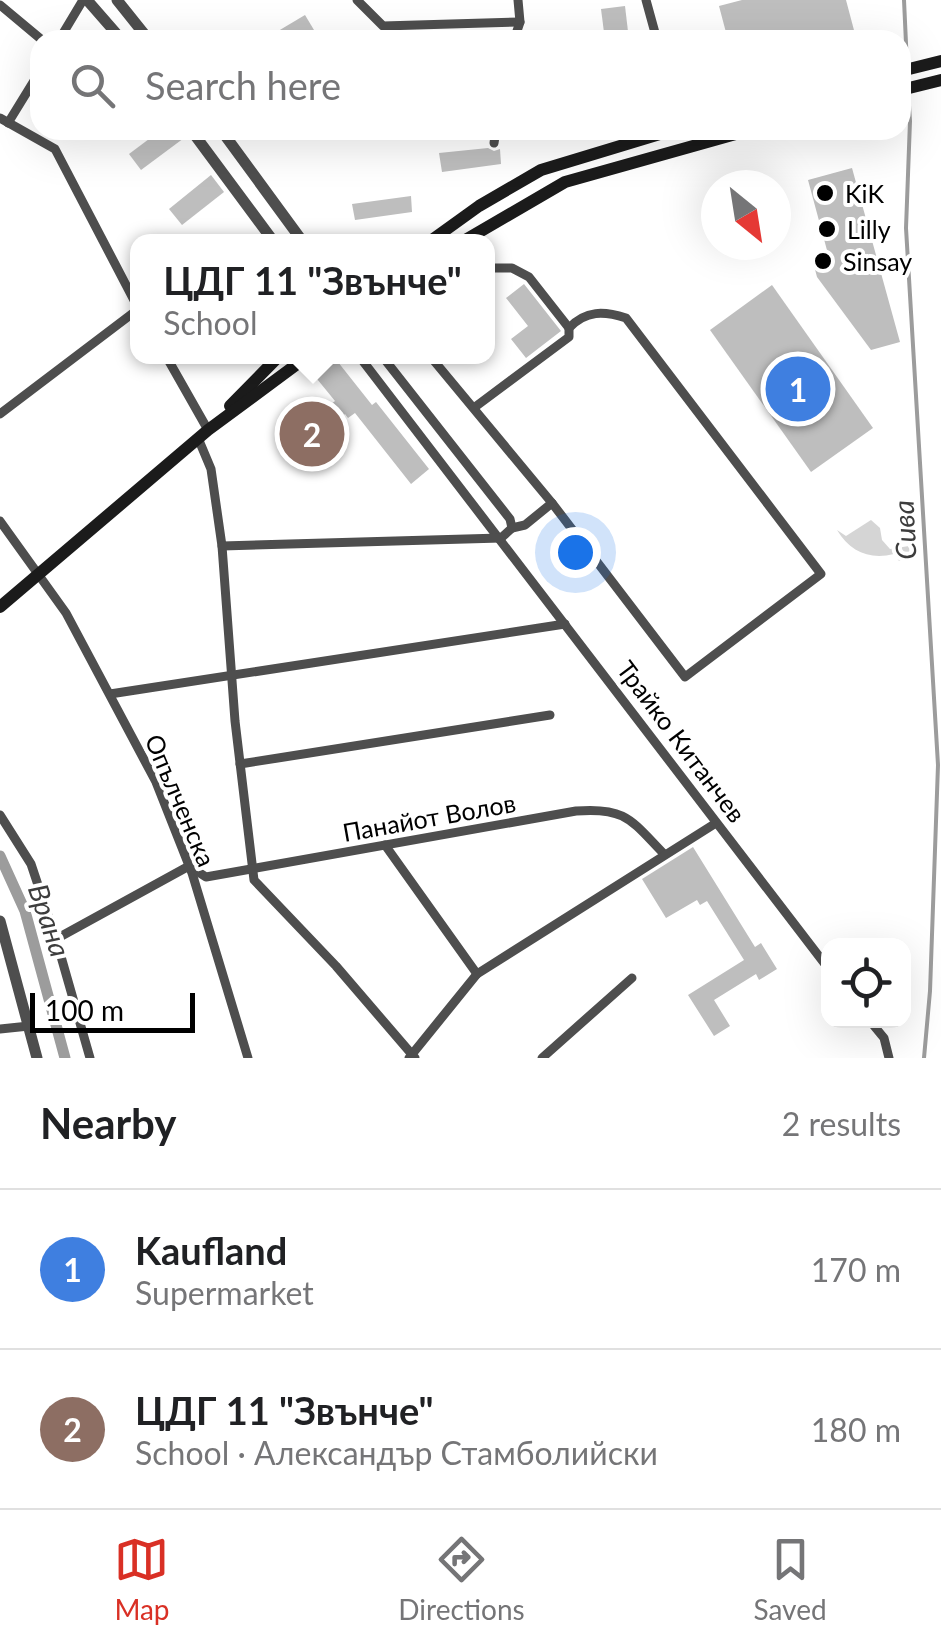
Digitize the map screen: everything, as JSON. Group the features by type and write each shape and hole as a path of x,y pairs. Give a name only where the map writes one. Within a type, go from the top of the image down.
{"main road":[{"path":"441,234 491,198 541,170 640,140"},
{"path":"476,234 565,182 714,140"},
{"path":"203,434 271,364"},
{"path":"0,607 203,434 297,364"}],"street":[{"path":"66,30 85,0 113,30"},
{"path":"116,0 141,30"},
{"path":"356,0 383,26 520,22"},
{"path":"517,30 518,0"},
{"path":"646,0 654,30"},
{"path":"0,4 30,30"},
{"path":"30,85 3,121 30,136"},
{"path":"38,140 55,149 130,294"},
{"path":"198,140 268,234"},
{"path":"228,140 297,234"},
{"path":"475,407 570,338 569,328 529,277 512,268 495,268"},
{"path":"436,364 552,503 685,677 821,574 626,318 596,312 569,328"},
{"path":"0,414 130,313"},
{"path":"170,364 203,434 211,469 254,880 336,966 412,1057 476,974 716,823"},
{"name":"Трайко Китанчев","path":"365,364 821,959"},
{"path":"388,364 510,519 512,528"},
{"path":"222,546 502,538 552,503"},
{"name":"Опълченска","path":"0,520 66,613 156,782 189,866 248,1058"},
{"path":"110,694 565,624"},
{"path":"240,764 550,715"},
{"name":"Панайот Волов","path":"189,866 206,877 603,809 614,810 636,824 664,854"},
{"path":"0,815 31,864 90,1058"},
{"path":"386,845 476,974"},
{"path":"56,939 189,866"},
{"path":"0,922 37,1058"},
{"path":"542,1058 632,978"},
{"path":"0,1029 29,1026"},
{"path":"876,1028 884,1038 889,1058"},
{"path":"238,1058 244,1047"}],"shaded area":[{"path":"871,520 880,528 882,540 890,549 909,546 910,559 899,561 894,554 877,556 861,552 837,530 846,536"}],"building":[{"path":"742,0 846,0 854,30 725,30 719,6"},
{"path":"625,6 628,30 604,30 601,9"},
{"path":"305,15 314,30 280,30"},
{"path":"148,140 181,140 141,170 129,154"},
{"path":"500,149 501,164 442,172 439,153"},
{"path":"852,168 900,342 871,350 817,277 812,258 828,254 808,180"},
{"path":"211,175 224,192 182,225 169,209"},
{"path":"411,196 412,212 355,220 352,204"},
{"path":"524,284 561,331 526,358 511,339 528,326 506,298"},
{"path":"772,285 873,428 811,472 710,330"},
{"path":"325,364 340,364 372,405 376,402 429,469 411,484 355,413 348,418 345,414 297,451 287,438 335,401 313,374"},
{"path":"693,847 755,947 761,943 777,969 759,980 756,974 714,1000 730,1026 714,1036 688,995 744,960 707,901 700,905 697,900 666,918 642,879"}],"waterway":[{"name":"Сива","path":"904,0 905,30"},
{"name":"Сива","path":"909,140 906,228 938,765 924,1058"},
{"name":"Врана","path":"0,856 25,911 65,1058"}],"place":[{"name":"KiK","path":"825,193"},
{"name":"Lilly","path":"827,229"},
{"name":"Sinsay","path":"823,261"},
{"name":"Kaufland","path":"798,389"},
{"name":"ЦДГ 11 \"Звънче\"","path":"312,434"}]}
